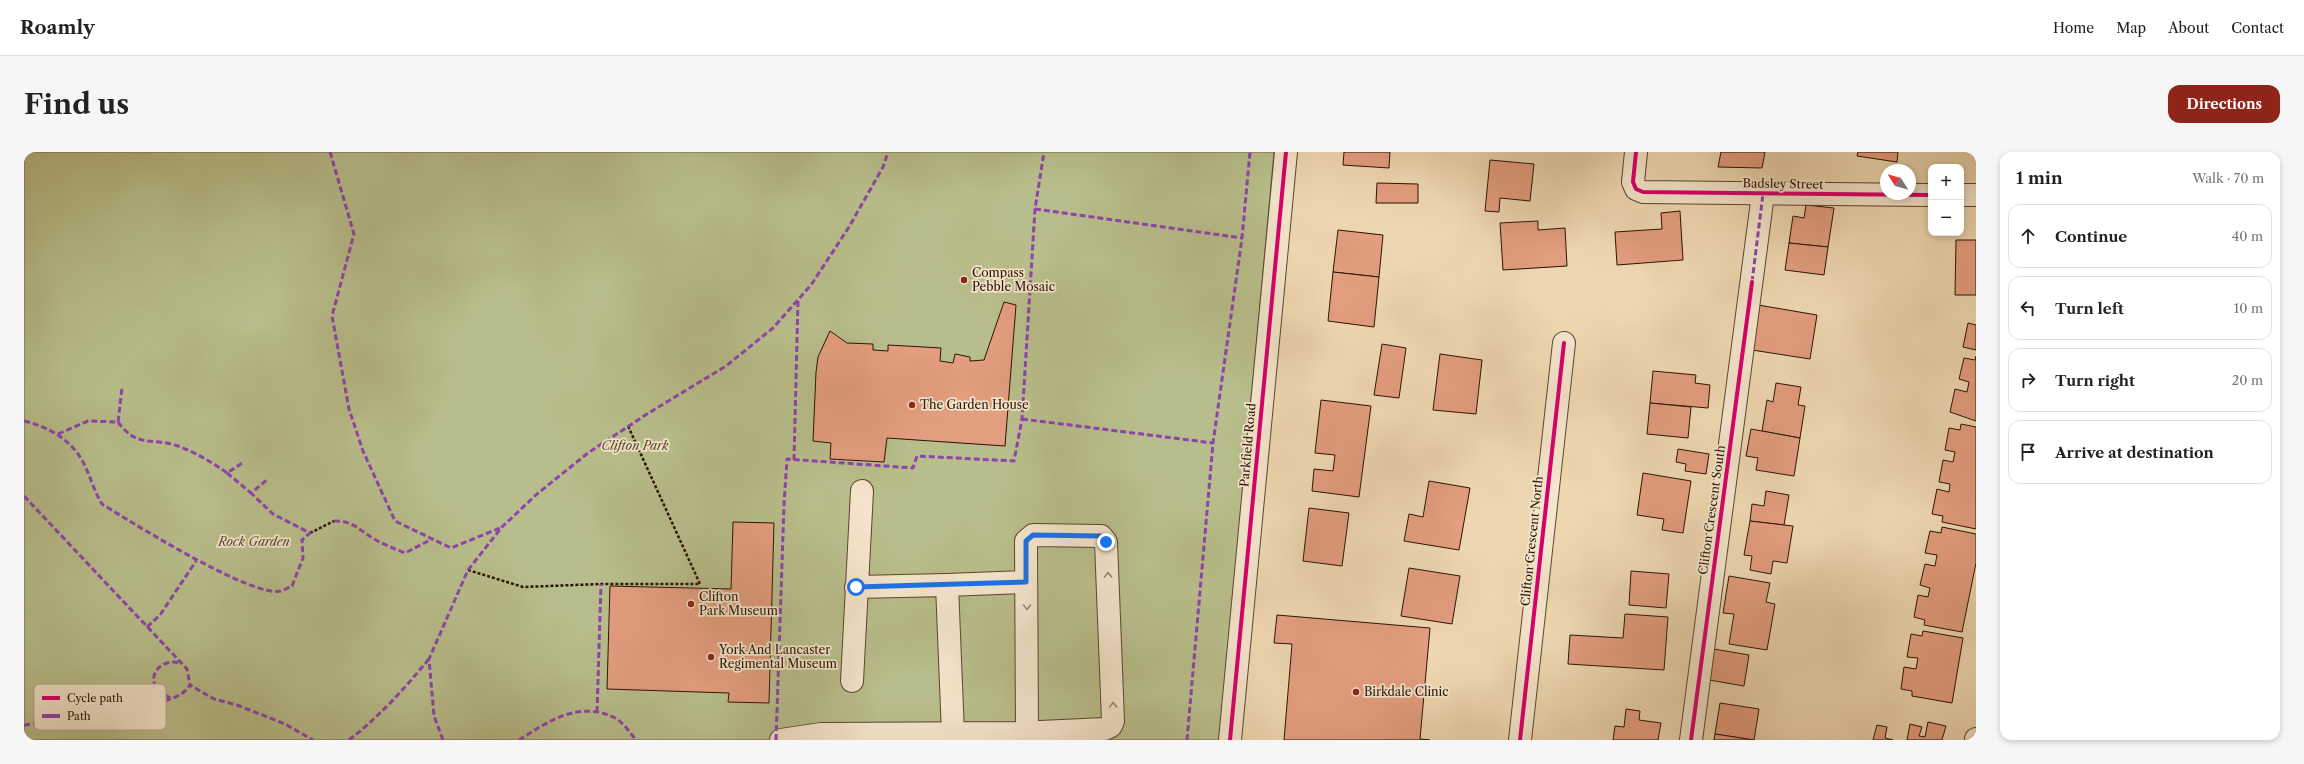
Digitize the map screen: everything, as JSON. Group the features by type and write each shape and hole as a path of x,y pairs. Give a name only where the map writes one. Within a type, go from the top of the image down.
{"street":[{"name":"Parkfield Road","path":"1230,740 1286,152"},
{"name":"Badsley Street","path":"1636,152 1633,182 1636,189 1643,192 1928,195"},
{"name":"Clifton Crescent South","path":"1691,740 1763,194"},
{"path":"1964,195 1976,195"},
{"name":"Clifton Crescent North","path":"1520,740 1564,344"},
{"path":"852,681 862,491"},
{"path":"781,740 820,734 953,734 1027,732 1104,728 1111,726 1113,721 1105,538 1101,536 1033,535 1028,537 1026,541 1027,732"},
{"path":"856,587 1026,582"},
{"path":"947,585 953,734"}],"path":[{"path":"468,570 523,587 601,584 700,584 628,426"},
{"path":"310,533 334,521"}],"green space":[{"name":"Clifton Park","path":"24,152 1274,152 1220,740 24,740"}],"building":[{"path":"1344,152 1390,152 1389,168 1343,165"},
{"path":"1721,152 1765,152 1762,168 1718,167"},
{"path":"1858,152 1898,152 1897,162 1857,156"},
{"path":"1490,160 1534,164 1530,201 1500,198 1499,212 1485,211"},
{"path":"1377,183 1418,184 1418,203 1376,203"},
{"path":"1806,205 1834,208 1828,247 1789,243 1793,216 1804,218"},
{"path":"1680,211 1683,260 1617,265 1615,232 1662,229 1661,213"},
{"path":"1538,221 1538,230 1565,228 1567,266 1503,270 1500,223"},
{"path":"1338,230 1383,235 1379,277 1333,272"},
{"path":"1956,240 1976,240 1976,295 1955,295"},
{"path":"1789,243 1828,247 1824,275 1785,270"},
{"path":"1333,272 1379,277 1374,327 1328,321"},
{"name":"The Garden House","path":"1004,302 1016,305 1005,446 887,438 884,462 830,459 831,443 813,441 818,357 830,331 847,343 873,344 873,350 888,351 888,345 941,348 940,361 953,363 955,354 970,357 970,361 984,360"},
{"path":"1758,305 1817,315 1810,359 1752,350"},
{"path":"1968,323 1976,325 1976,350 1963,347"},
{"path":"1382,344 1406,348 1399,398 1374,395"},
{"path":"1440,354 1482,360 1476,414 1433,410"},
{"path":"1976,356 1976,421 1950,412 1955,389 1967,392 1969,382 1959,379 1964,358 1975,360"},
{"path":"1653,371 1696,375 1695,383 1710,385 1708,408 1650,403"},
{"path":"1776,383 1801,387 1798,405 1805,406 1800,438 1762,431 1767,400 1773,402"},
{"path":"1321,400 1371,406 1359,497 1312,491 1314,469 1333,471 1335,455 1315,453"},
{"path":"1650,403 1691,407 1688,438 1647,434"},
{"path":"1961,424 1976,427 1976,529 1942,522 1943,516 1932,514 1937,489 1949,492 1950,484 1939,482 1943,460 1953,462 1955,452 1945,450 1949,428 1960,430"},
{"path":"1751,429 1800,438 1794,476 1756,470 1758,458 1746,456"},
{"path":"1678,449 1709,454 1706,474 1685,471 1686,464 1676,462"},
{"path":"1643,473 1691,481 1683,533 1662,530 1664,519 1637,515"},
{"path":"1429,481 1470,488 1459,550 1404,541 1409,514 1423,517"},
{"path":"1766,491 1789,495 1784,525 1750,521 1752,504 1764,506"},
{"path":"1309,508 1349,513 1342,566 1303,561"},
{"path":"1750,521 1793,526 1787,563 1773,561 1771,574 1750,570 1752,556 1744,555"},
{"name":"Clifton Park Museum","path":"733,522 774,523 769,703 728,702 729,693 607,689 610,586 731,589"},
{"path":"1942,527 1976,534 1976,563 1962,632 1924,625 1925,620 1914,617 1918,595 1928,597 1930,588 1920,585 1925,564 1935,566 1937,555 1925,553 1930,531 1941,533"},
{"path":"1409,568 1460,576 1452,624 1401,616"},
{"path":"1631,571 1669,574 1666,608 1629,605"},
{"path":"1729,576 1770,583 1766,602 1775,604 1767,650 1729,644 1734,614 1723,613"},
{"path":"1625,614 1668,617 1664,670 1568,664 1570,635 1623,638"},
{"name":"Birkdale Clinic","path":"1277,615 1430,628 1420,739 1430,740 1284,740 1292,644 1274,643"},
{"path":"1923,631 1963,638 1952,703 1912,696 1912,691 1901,689 1904,667 1916,669 1918,658 1907,657 1911,634 1922,636"},
{"path":"1708,648 1749,655 1744,686 1703,679"},
{"path":"1720,703 1759,709 1754,740 1715,734"},
{"path":"1626,709 1640,711 1639,720 1661,723 1658,740 1613,740 1615,726 1624,727"},
{"path":"1928,722 1946,726 1942,740 1907,740 1910,724 1922,727 1919,736 1925,737"},
{"path":"1877,725 1887,727 1885,738 1893,740 1873,740"},
{"path":"1715,734 1754,740 1714,740"}],"marked path":[{"path":"330,152 354,234 332,316 349,409 363,451 395,521 451,548 500,528"},
{"path":"443,740 434,716 429,659 468,570 502,527 537,494 588,453 647,414 726,366 773,328 811,285 849,227 883,167 888,152"},
{"path":"776,740 787,459 913,468 917,456 1014,461 1022,419 1035,209 1044,152"},
{"path":"1187,740 1213,443 1242,238 1250,152"},
{"path":"1752,282 1763,194"},
{"path":"1035,209 1242,238"},
{"path":"794,460 798,300"},
{"path":"58,434 88,421 118,422 122,388"},
{"path":"1022,419 1213,443"},
{"path":"24,421 47,429 61,437 73,448 82,460 102,504 164,541 219,571 245,583 266,590 282,591 292,586 303,558 302,540 310,533 273,514 251,493"},
{"path":"118,422 132,436 146,441 169,443 178,446 204,458 227,473 244,462"},
{"path":"227,473 251,493 268,479"},
{"path":"24,496 187,669 190,685"},
{"path":"334,521 352,524 376,540 405,553 432,539"},
{"path":"147,627 160,615 196,561"},
{"path":"597,712 601,584"},
{"path":"349,740 371,722 391,702 429,659"},
{"path":"154,684 155,672 159,668 169,663 180,663"},
{"path":"166,700 183,693 190,685 214,699 237,705 285,724 313,740"},
{"path":"166,696 170,698"},
{"path":"519,740 553,720 565,715 589,711 602,713 615,718 624,725 636,740"},
{"path":"24,725 34,724"}],"cycle path":[{"path":"1230,740 1286,152"},
{"path":"1636,152 1633,182 1636,189 1643,192 1928,195"},
{"path":"1691,740 1752,282"},
{"path":"1520,740 1564,343"}],"place":[{"name":"Compass Pebble Mosaic","path":"964,280"},
{"name":"The Garden House","path":"912,405"},
{"name":"Clifton Park Museum","path":"691,604"},
{"name":"York And Lancaster Regimental Museum","path":"711,657"},
{"name":"Birkdale Clinic","path":"1356,692"}],"route":[{"path":"856,587 1026,582 1026,541 1028,537 1033,535 1101,536 1105,538 1106,542"}],"park label":[{"name":"Rock Garden","path":"254,542"}]}
